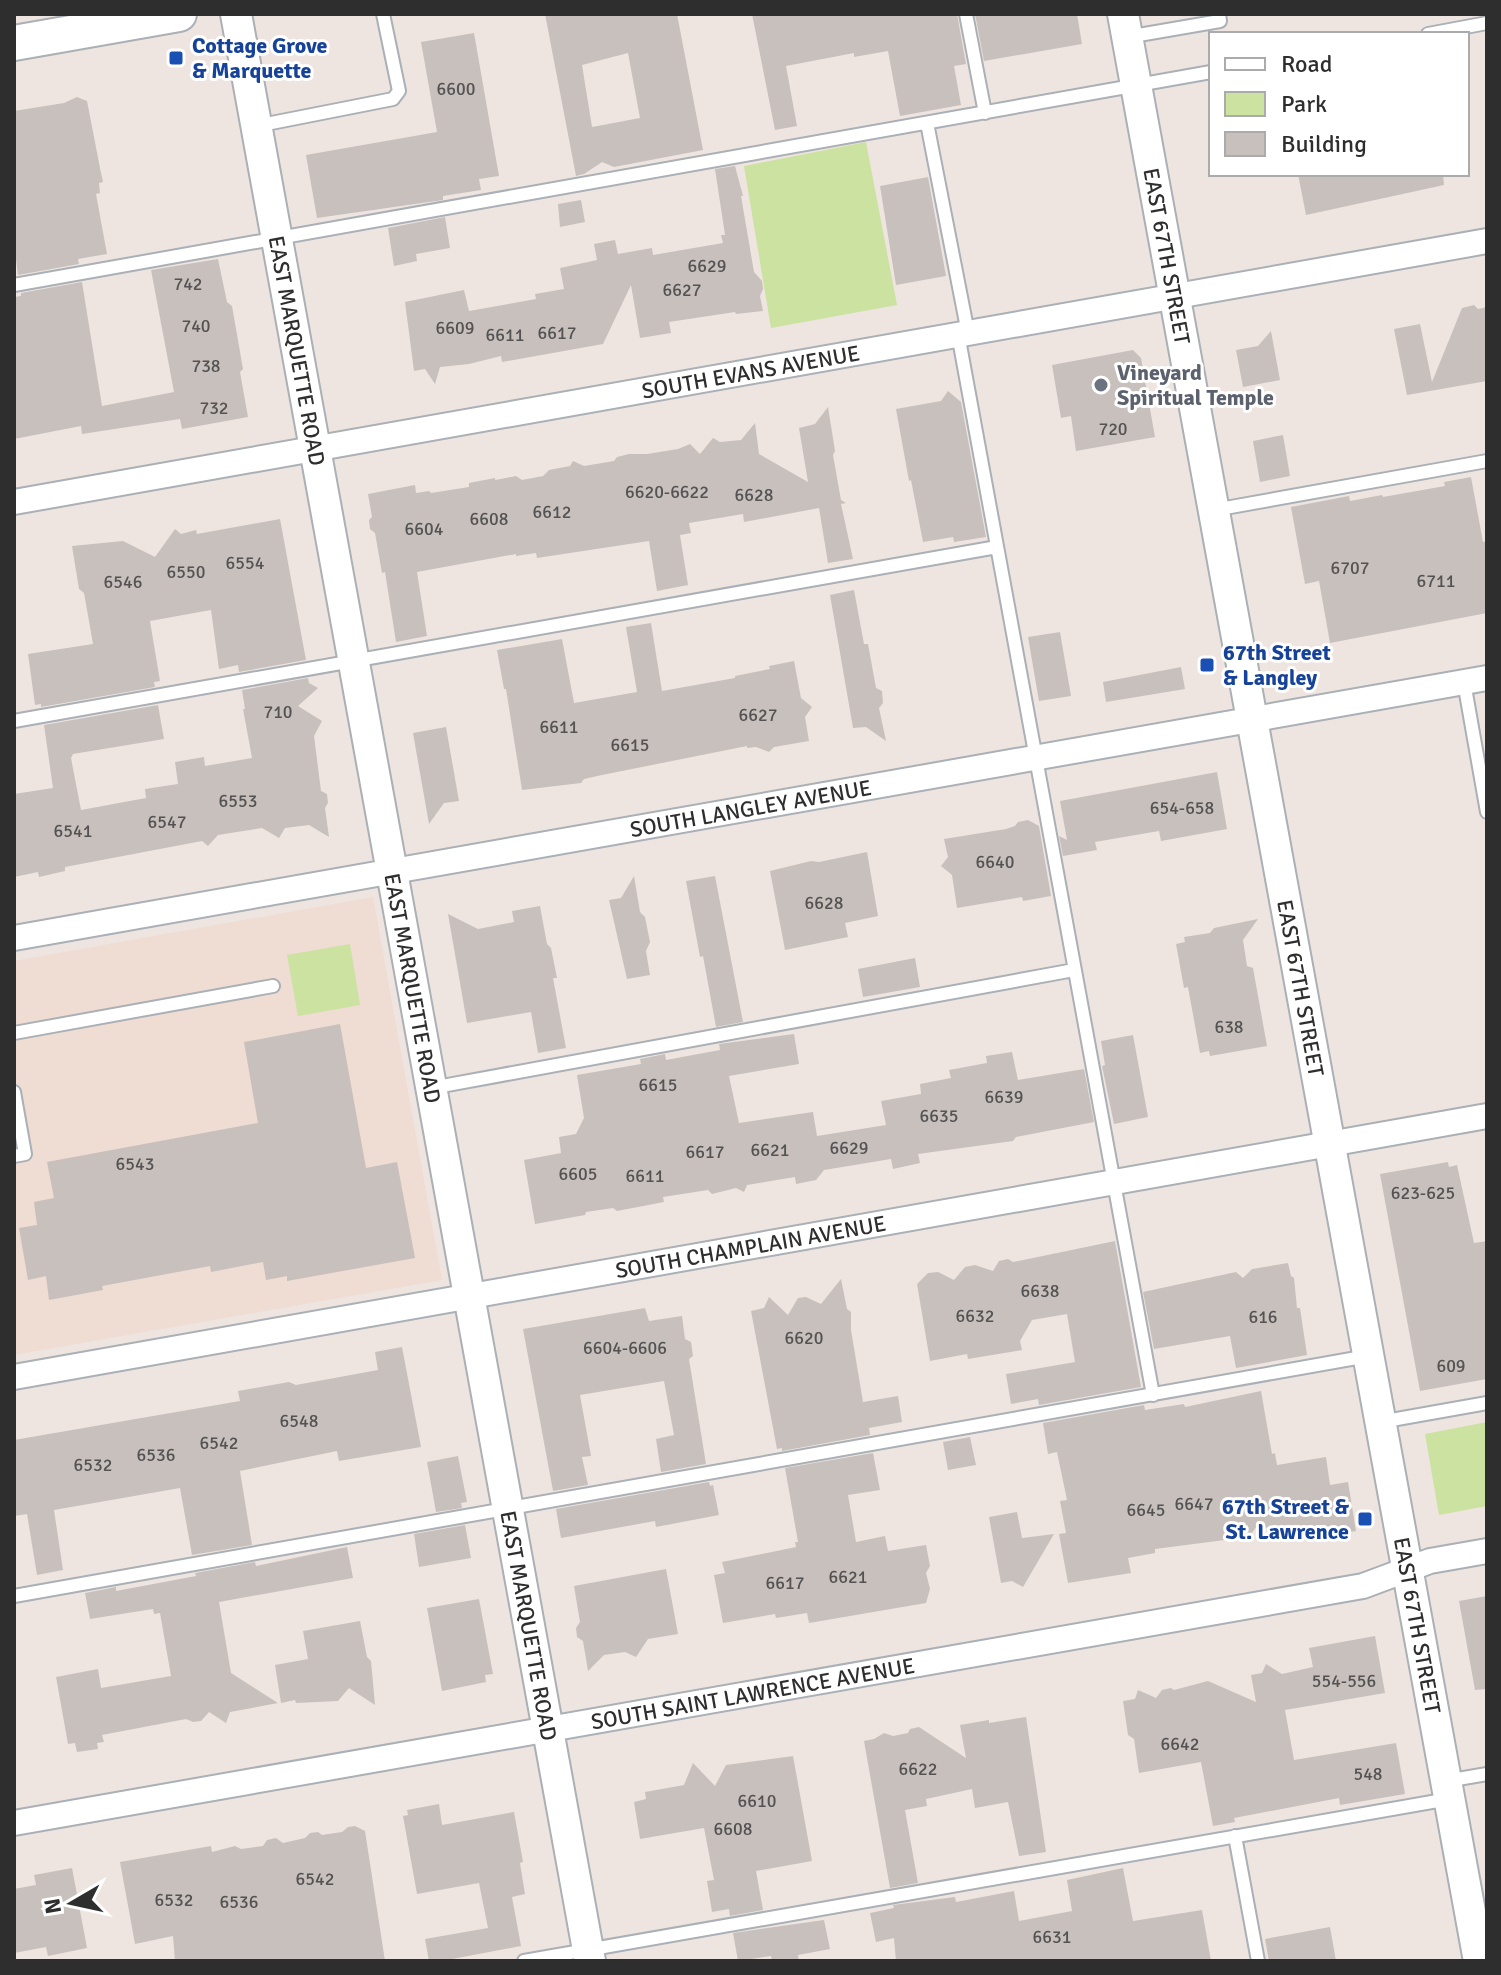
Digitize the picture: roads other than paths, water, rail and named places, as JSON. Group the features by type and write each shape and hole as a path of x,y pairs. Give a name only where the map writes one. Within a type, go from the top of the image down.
{"main road":[{"path":"14,43 138,18 179,14"}],"street":[{"name":"EAST MARQUETTE ROAD","path":"236,14 589,1956"},
{"name":"EAST 67TH STREET","path":"1125,26 1479,1961"},
{"name":"SOUTH EVANS AVENUE","path":"14,502 1487,241"},
{"name":"SOUTH LANGLEY AVENUE","path":"14,938 1475,680"},
{"name":"SOUTH CHAMPLAIN AVENUE","path":"14,1377 1487,1116"},
{"name":"SOUTH SAINT LAWRENCE AVENUE","path":"14,1823 1363,1586 1430,1561 1487,1551"}],"lane":[{"path":"256,126 393,99 399,91 383,14"},
{"path":"966,14 985,113"},
{"path":"1125,26 1220,21 1219,14"},
{"path":"1439,32 1487,23"},
{"path":"14,285 1209,72"},
{"path":"927,123 997,547 1153,1395"},
{"path":"1213,510 1487,461"},
{"path":"14,721 997,547"},
{"path":"1475,680 1487,812"},
{"path":"431,1088 1074,970"},
{"path":"14,1033 273,986"},
{"path":"14,1092 25,1154 14,1156"},
{"path":"14,1596 1368,1356"},
{"path":"1380,1422 1487,1403"},
{"path":"524,1961 589,1956 1235,1836 1448,1790 1487,1774"},
{"path":"1235,1836 1258,1961"}],"place":[{"name":"Cottage Grove & Marquette","path":"176,58"},
{"name":"Vineyard Spiritual Temple","path":"1101,385"},
{"name":"67th Street & Langley","path":"1207,665"},
{"name":"67th Street & St. Lawrence","path":"1365,1519"}]}
